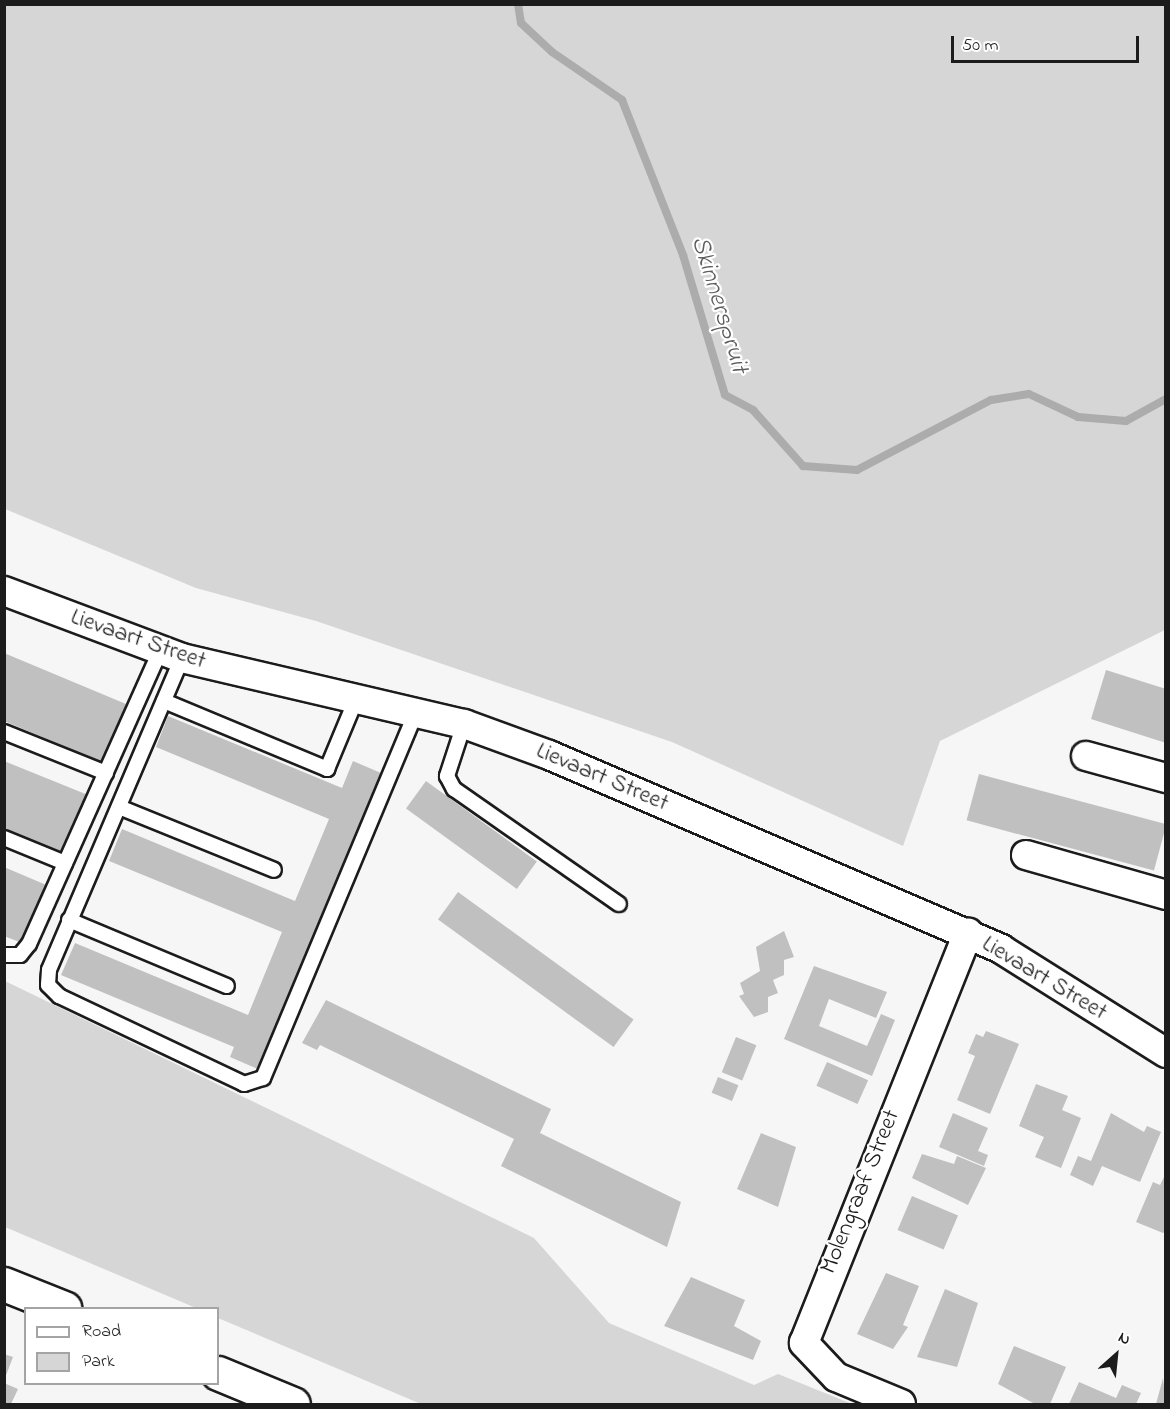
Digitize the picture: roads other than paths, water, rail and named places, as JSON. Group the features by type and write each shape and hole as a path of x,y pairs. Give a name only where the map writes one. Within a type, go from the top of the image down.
{"main road":[{"path":"4,1284 62,1307"},
{"path":"219,1373 293,1404"}],"street":[{"name":"Lievaart Street","path":"4,591 171,655 464,724 968,933 1166,1053"},
{"path":"1086,756 1166,778"},
{"path":"1026,855 1166,895"},
{"name":"Molengraaf Street","path":"900,1404 836,1377 804,1343 968,933"}],"lane":[{"path":"171,655 164,701 69,920 49,970 48,985 59,996 244,1083 255,1083 263,1078 416,712"},
{"path":"4,955 20,956 29,944 106,772 171,655"},
{"path":"164,701 327,769 357,697"},
{"path":"464,724 447,776 454,789 620,904"},
{"path":"4,732 106,772"},
{"path":"119,807 274,870"},
{"path":"4,838 65,863"},
{"path":"69,920 226,986"}],"waterway":[{"name":"Skinnerspruit","path":"518,4 521,23 552,52 622,100 683,255 725,395 753,410 803,466 857,470 991,400 1029,394 1078,417 1126,421 1166,399"}]}
